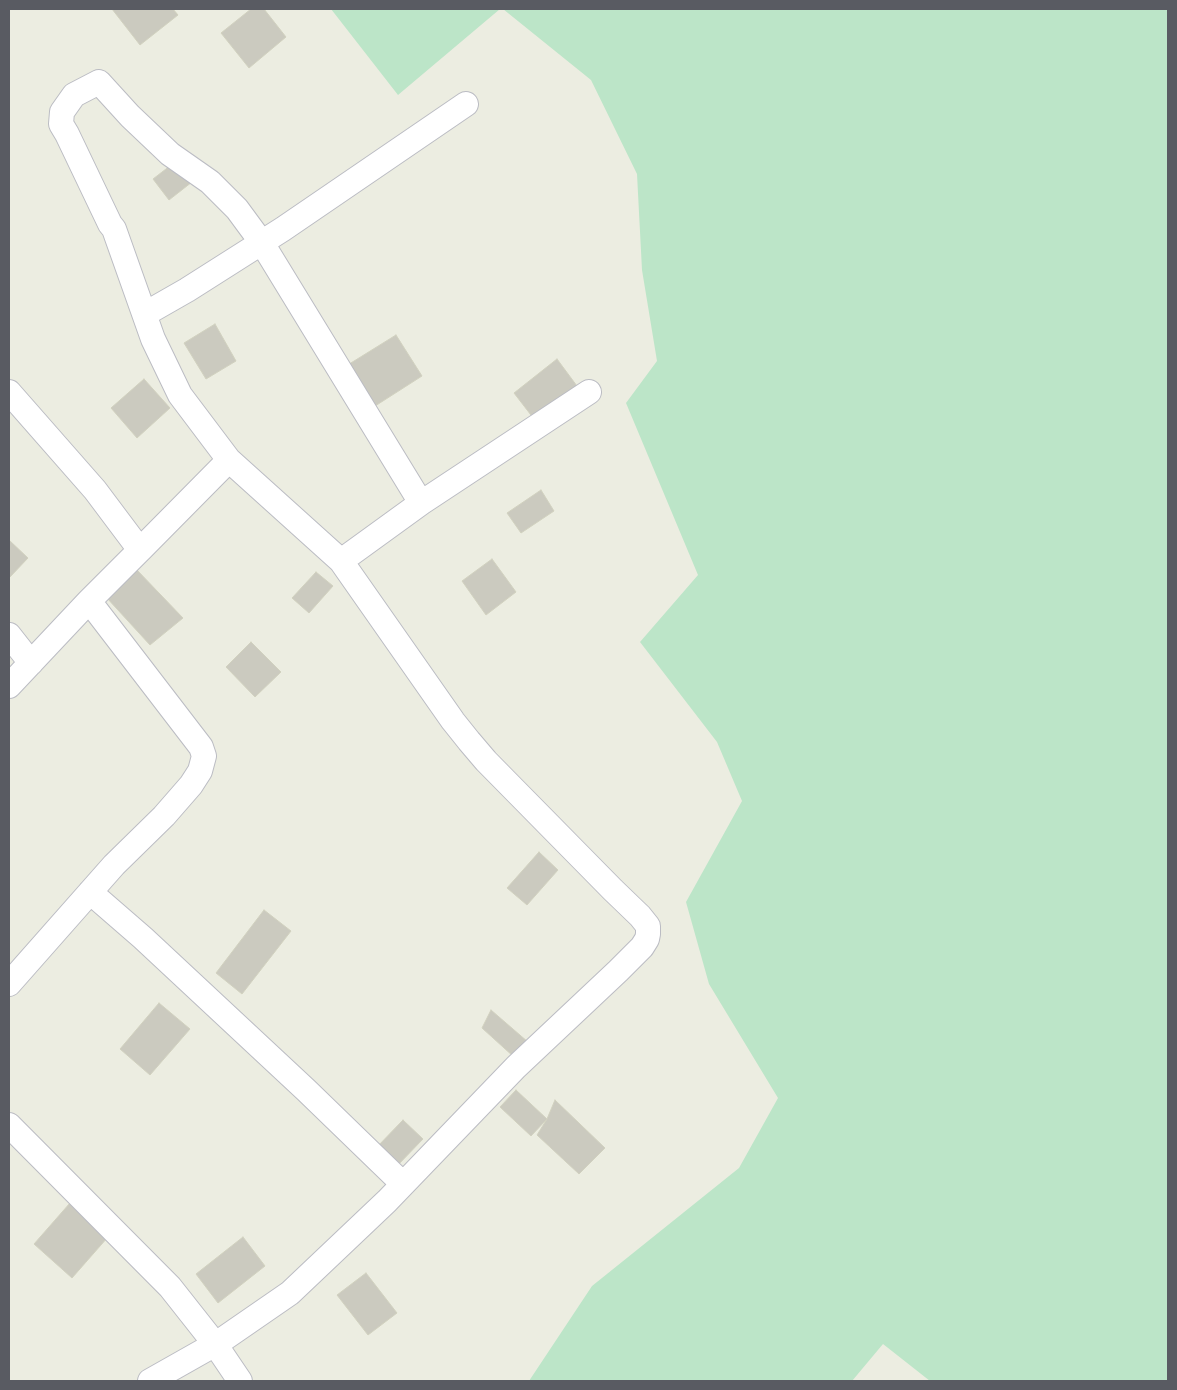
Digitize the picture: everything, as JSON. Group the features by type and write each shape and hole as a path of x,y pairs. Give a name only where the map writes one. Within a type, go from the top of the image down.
{"street":[{"path":"150,1381 215,1344 290,1294 404,1184 516,1067 642,947 647,939 648,926 486,761 453,722 341,561 229,460 180,395 153,339 114,229 61,124 62,112 74,95 100,82 130,116 170,154 210,182 237,209 262,242 421,503"},
{"path":"145,314 187,290 262,242 466,104"},
{"path":"9,392 95,490 140,550"},
{"path":"341,561 421,503 588,392"},
{"path":"9,686 89,601 229,460"},
{"path":"9,984 114,865 164,816 191,785 200,771 204,756 201,748 89,601"},
{"path":"9,635 31,663"},
{"path":"90,892 306,1090 404,1184"},
{"path":"9,1125 170,1288 215,1344 240,1381"}],"green space":[{"path":"331,9 500,9 398,95"},
{"path":"503,9 1168,9 1168,1381 930,1381 883,1344 852,1381 529,1381 592,1286 739,1168 778,1098 709,984 686,902 742,801 717,742 640,642 698,575 626,403 657,361 642,270 637,174 591,80"}],"building":[{"path":"112,9 173,9 178,15 140,45"},
{"path":"251,9 264,9 286,37 249,68 221,33"},
{"path":"175,162 192,182 169,200 153,179"},
{"path":"215,324 236,361 206,379 184,343"},
{"path":"396,335 422,376 372,408 346,366"},
{"path":"557,359 577,386 534,419 514,393"},
{"path":"144,379 170,408 137,438 111,408"},
{"path":"541,490 554,511 521,533 507,513"},
{"path":"9,540 28,558 10,577 9,575"},
{"path":"492,559 516,592 486,615 462,581"},
{"path":"136,569 183,618 150,645 106,597"},
{"path":"316,572 333,586 309,613 292,598"},
{"path":"251,642 281,672 255,697 226,667"},
{"path":"539,852 558,870 527,905 507,888"},
{"path":"264,910 291,931 242,994 216,973"},
{"path":"159,1003 190,1029 150,1075 120,1049"},
{"path":"491,1010 528,1042 514,1057 482,1028"},
{"path":"516,1090 547,1119 531,1136 500,1107"},
{"path":"555,1100 605,1148 579,1174 537,1135 547,1119"},
{"path":"403,1120 423,1139 396,1167 376,1148"},
{"path":"70,1203 108,1237 72,1278 34,1244"},
{"path":"243,1237 265,1266 218,1303 196,1274"},
{"path":"366,1273 397,1313 368,1335 337,1295"}]}
